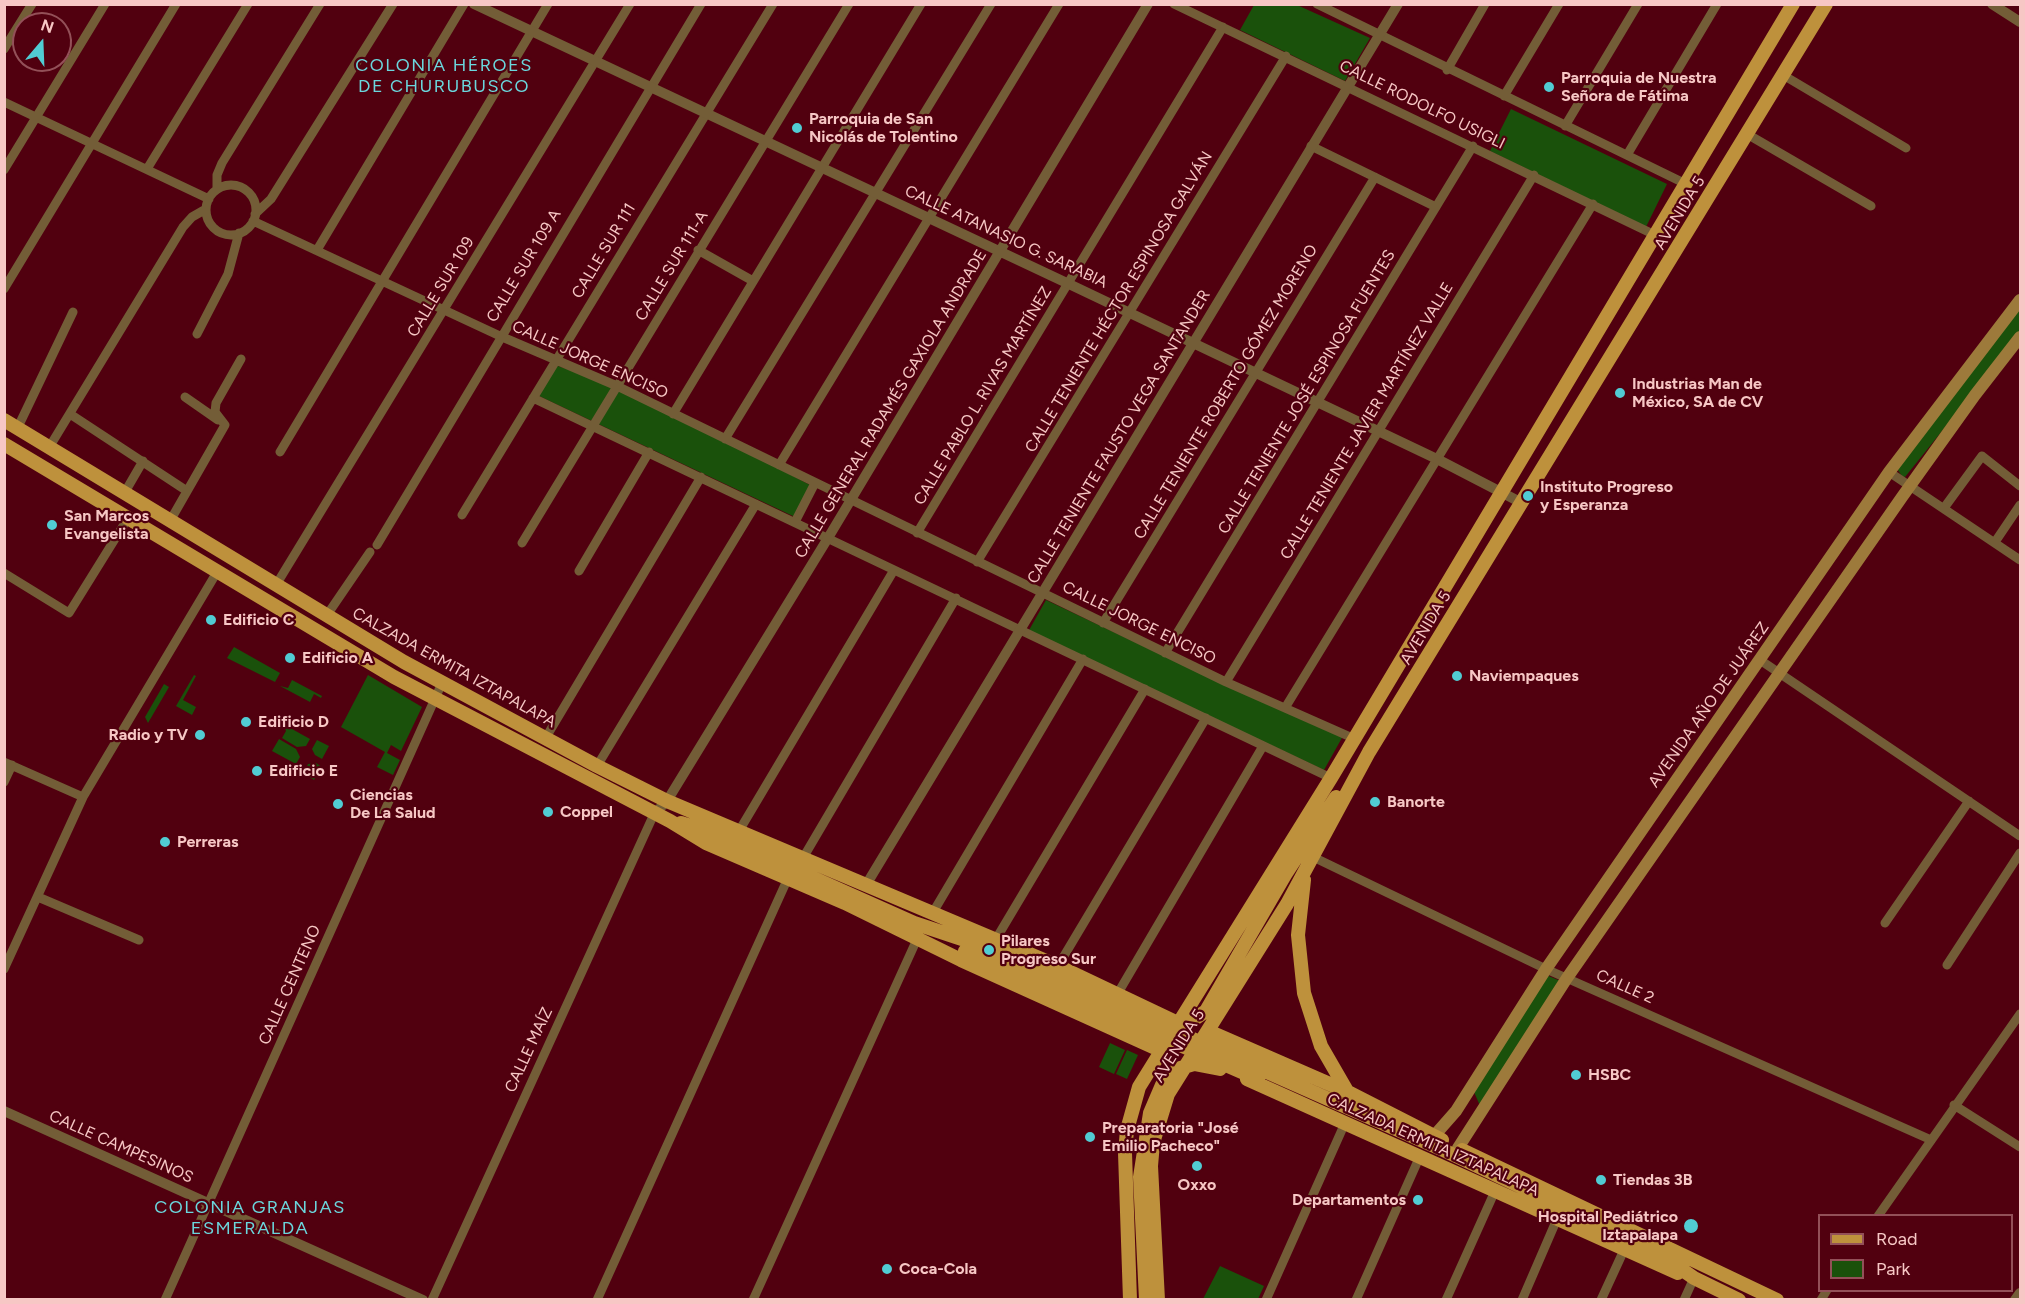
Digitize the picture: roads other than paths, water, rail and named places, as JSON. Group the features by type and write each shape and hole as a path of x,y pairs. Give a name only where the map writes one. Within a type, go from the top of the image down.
{"main road":[{"name":"AVENIDA 5","path":"1130,1299 1125,1152 1127,1131 1139,1087 1355,739 1793,4"},
{"name":"AVENIDA 5","path":"1158,1299 1151,1166 1154,1143 1168,1094 1287,904 1351,783 1826,4"},
{"name":"AVENIDA AÑO DE JUÁREZ","path":"1434,1136 1456,1111 1546,969 1889,472 2020,300"},
{"path":"1458,1148 1568,978 1974,395 2020,337"},
{"name":"CALZADA ERMITA IZTAPALAPA","path":"4,420 404,662 597,766 667,801 996,939 1118,993 1178,1023"},
{"name":"CALZADA ERMITA IZTAPALAPA","path":"4,444 394,677 472,720 670,821 706,843 918,937 961,960 1160,1050"},
{"path":"394,677 404,662"},
{"path":"472,720 481,704"},
{"path":"1146,1019 1163,1023 1180,1023 1197,1018 1206,1011 1326,809 1351,783"},
{"name":"CALZADA ERMITA IZTAPALAPA","path":"670,821 710,832 906,919 980,945 1439,1148 1654,1250 1694,1278"},
{"path":"1311,857 1299,916 1301,974 1314,1028 1329,1062 1348,1092"},
{"path":"1599,894 1617,908"},
{"name":"CALZADA ERMITA IZTAPALAPA","path":"909,904 947,940 969,953 1328,1108 1416,1139 1434,1136"},
{"path":"1120,1031 1133,1022 1137,1013 1131,1000"},
{"name":"CALZADA ERMITA IZTAPALAPA","path":"1208,1031 1348,1092 1458,1148 1778,1299"},
{"name":"CALZADA ERMITA IZTAPALAPA","path":"1193,1056 1420,1156 1624,1250 1739,1299"},
{"path":"1260,1084 1256,1068 1260,1062 1270,1058"},
{"path":"1146,1299 1140,1177 1145,1137 1154,1103 1168,1077 1183,1066 1200,1065 1243,1072"},
{"path":"1456,1111 1463,1118 1474,1121"}],"street":[{"path":"4,49 32,4"},
{"path":"4,170 105,4"},
{"path":"4,289 176,4"},
{"path":"147,168 248,4"},
{"path":"217,189 217,174 222,163 320,4"},
{"path":"197,334 228,274 239,233 271,199 393,4"},
{"path":"317,250 464,4"},
{"name":"CALLE ATANASIO G. SARABIA","path":"474,4 1379,431 1522,503"},
{"path":"280,452 548,4"},
{"name":"CALLE SUR 109","path":"276,585 446,310 630,4"},
{"name":"CALLE SUR 109 A","path":"327,615 373,548 701,4"},
{"name":"CALLE SUR 111","path":"462,515 773,4"},
{"name":"CALLE SUR 111-A","path":"522,543 849,4"},
{"path":"673,414 921,4"},
{"path":"725,439 991,4"},
{"path":"779,465 1059,4"},
{"name":"CALLE GENERAL RADAMÉS GAXIOLA ANDRADE","path":"654,814 667,801 828,538 1148,4"},
{"name":"CALLE RODOLFO USIGLI","path":"1174,4 1656,235"},
{"path":"1317,4 1447,70 1686,184"},
{"name":"CALLE TENIENTE FAUSTO VEGA SANTANDER","path":"866,885 1023,629 1398,4"},
{"path":"1447,70 1485,4"},
{"path":"1503,96 1559,4"},
{"path":"1565,126 1638,4"},
{"path":"1627,155 1717,4"},
{"path":"1992,4 2020,22"},
{"name":"CALLE PABLO L. RIVAS MARTÍNEZ","path":"917,533 1223,27"},
{"name":"CALLE TENIENTE HÉCTOR ESPINOSA GALVÁN","path":"977,562 1286,56"},
{"path":"1783,75 1906,148"},
{"path":"4,102 147,168 208,199"},
{"path":"1748,134 1871,206"},
{"path":"1311,146 1436,207"},
{"name":"CALLE TENIENTE JOSÉ ESPINOSA FUENTES","path":"1165,653 1319,403 1473,146"},
{"name":"CALLE TENIENTE JAVIER MARTÍNEZ VALLE","path":"1226,682 1534,175"},
{"name":"CALLE TENIENTE ROBERTO GÓMEZ MORENO","path":"1103,623 1375,177"},
{"path":"239,233 220,232 207,218 208,199 217,189 226,185 244,189 255,204 254,217"},
{"path":"1285,708 1439,460 1593,204"},
{"path":"50,446 183,227 192,217 206,209"},
{"name":"CALLE JORGE ENCISO","path":"254,217 317,250 500,336 616,386 1226,682 1355,739"},
{"path":"698,250 753,281"},
{"path":"18,427 73,312"},
{"path":"225,425 215,412 216,403 241,359"},
{"path":"185,397 225,425"},
{"path":"533,398 1023,629 1331,778"},
{"path":"70,414 187,491"},
{"path":"170,521 225,425"},
{"path":"579,571 649,452"},
{"path":"1944,508 1982,456 2020,486"},
{"path":"125,492 143,461"},
{"path":"1889,472 2020,560"},
{"path":"545,739 701,477"},
{"path":"795,522 815,483"},
{"path":"597,766 756,504"},
{"path":"1995,542 2020,506"},
{"path":"4,573 69,613 128,518"},
{"path":"739,831 894,570"},
{"path":"4,969 83,797 217,572"},
{"path":"803,858 956,598"},
{"path":"932,914 1083,659"},
{"path":"1761,660 2020,836"},
{"name":"CALLE CENTENO","path":"165,1299 442,683"},
{"path":"996,939 1145,689"},
{"path":"1058,966 1206,718"},
{"path":"1118,993 1263,746"},
{"path":"4,782 8,763 83,797"},
{"path":"1885,923 1969,801"},
{"name":"CALLE MAÍZ","path":"432,1299 654,814"},
{"path":"1947,965 2020,853"},
{"name":"CALLE 2","path":"1311,857 1546,969 1929,1139"},
{"path":"597,1299 788,878"},
{"path":"38,897 139,940"},
{"path":"753,1299 918,937"},
{"path":"1879,1214 1929,1139 2020,1014"},
{"path":"1954,1105 2020,1147"},
{"name":"CALLE CAMPESINOS","path":"4,1111 209,1203 281,1238 423,1299"},
{"path":"1266,1299 1345,1123"},
{"path":"1356,1299 1420,1156"},
{"path":"1446,1299 1495,1191"},
{"path":"1522,1299 1557,1219"},
{"path":"1601,1299 1624,1250"},
{"path":"1684,1299 1694,1278"},
{"path":"2015,1299 2020,1293"}],"place":[{"name":"Parroquia de Nuestra Señora de Fátima","path":"1549,87"},
{"name":"Parroquia de San Nicolás de Tolentino","path":"797,128"},
{"name":"Industrias Man de México, SA de CV","path":"1620,393"},
{"name":"Instituto Progreso y Esperanza","path":"1528,496"},
{"name":"San Marcos Evangelista","path":"52,525"},
{"name":"Edificio C","path":"211,620"},
{"name":"Edificio A","path":"290,658"},
{"name":"Naviempaques","path":"1457,676"},
{"name":"Edificio D","path":"246,722"},
{"name":"Radio y TV","path":"200,735"},
{"name":"Edificio E","path":"257,771"},
{"name":"Banorte","path":"1375,802"},
{"name":"Ciencias De La Salud","path":"338,804"},
{"name":"Coppel","path":"548,812"},
{"name":"Perreras","path":"165,842"},
{"name":"Pilares Progreso Sur","path":"989,950"},
{"name":"HSBC","path":"1576,1075"},
{"name":"Preparatoria \"José Emilio Pacheco\"","path":"1090,1137"},
{"name":"Oxxo","path":"1197,1166"},
{"name":"Tiendas 3B","path":"1601,1180"},
{"name":"Departamentos","path":"1418,1200"},
{"name":"Hospital Pediátrico Iztapalapa","path":"1691,1226"},
{"name":"Coca-Cola","path":"887,1269"}],"district":[{"name":"COLONIA HÉROES DE CHURUBUSCO","path":"444,76"},
{"name":"COLONIA GRANJAS ESMERALDA","path":"250,1218"}]}
